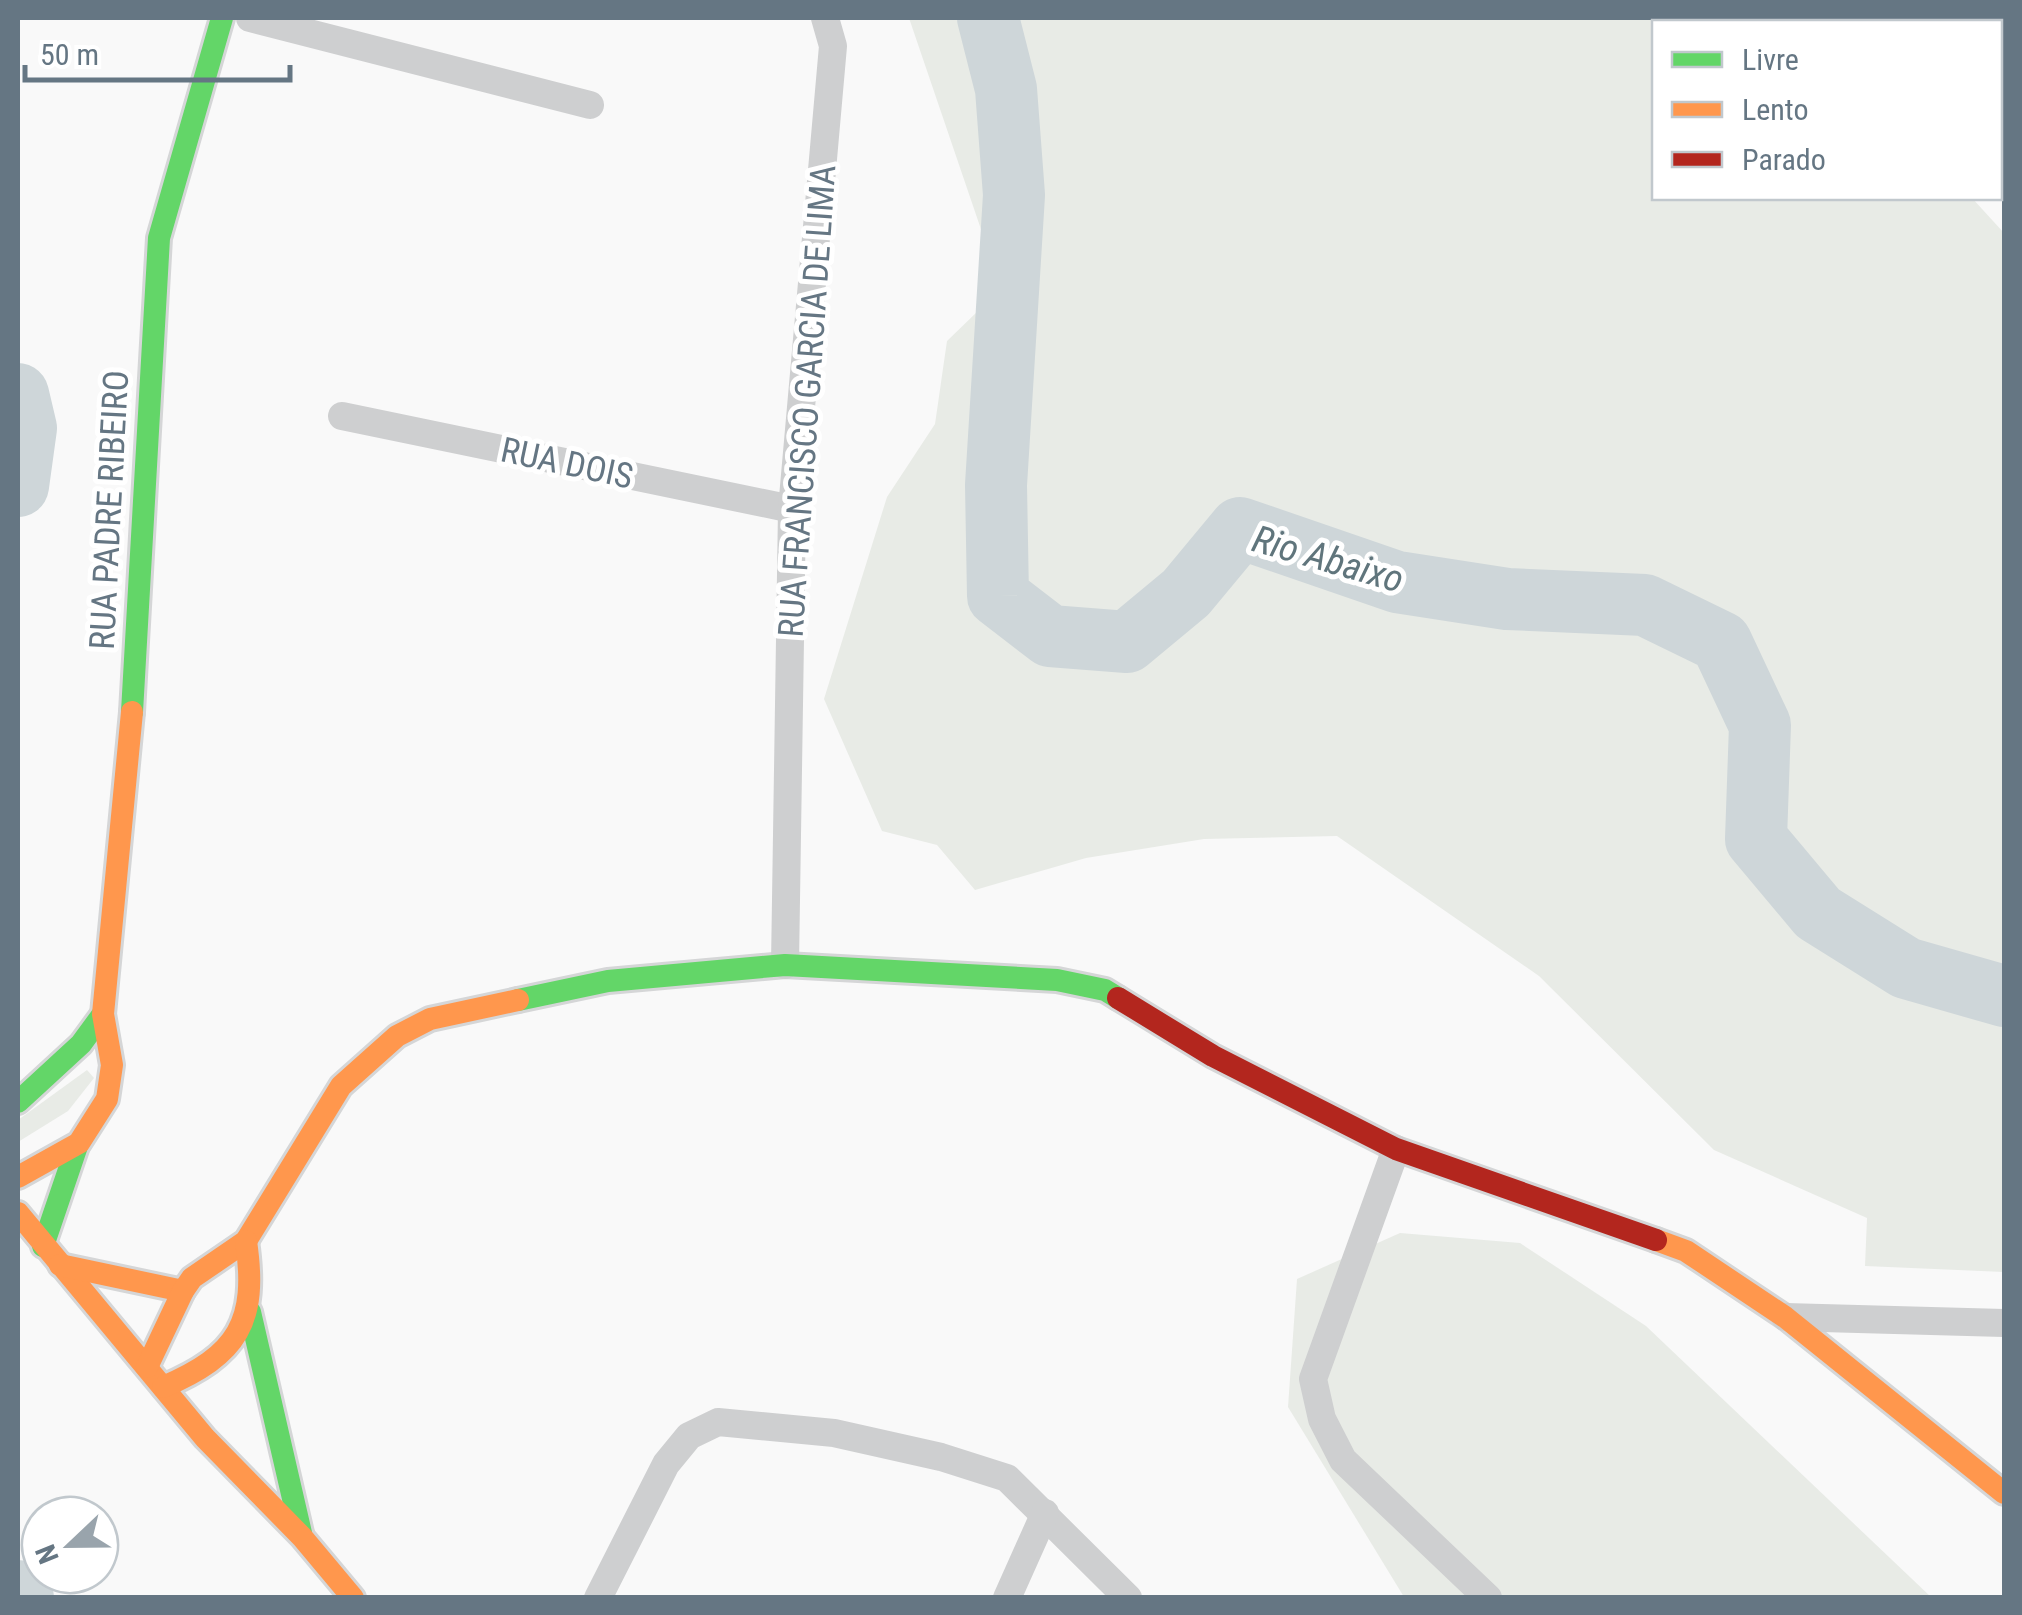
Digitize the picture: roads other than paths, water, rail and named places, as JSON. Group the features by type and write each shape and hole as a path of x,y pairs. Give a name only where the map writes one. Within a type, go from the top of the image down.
{"main road":[{"name":"RUA PADRE RIBEIRO","path":"43,1246 77,1146 94,1128 112,1076 113,1040 103,1014 136,672 158,238 222,18"},
{"path":"147,1367 192,1278 246,1240 342,1086 397,1036 430,1018 608,981 785,966 1057,980 1105,990 1213,1056 1396,1149 1554,1200 1686,1251 1785,1317 2004,1493"},
{"path":"18,1102 81,1044 103,1014"},
{"path":"18,1075 58,1065"},
{"path":"18,1177 77,1146"},
{"path":"18,1212 205,1438 302,1537 353,1598"},
{"path":"246,1240 254,1282 250,1312 302,1537"},
{"path":"60,1265 183,1291"},
{"path":"163,1387 202,1371 228,1352 250,1312"}],"street":[{"path":"250,18 590,105"},
{"name":"RUA FRANCISCO GARCIA DE LIMA","path":"785,966 792,510 834,46 825,18"},
{"name":"RUA DOIS","path":"342,416 792,510"},
{"path":"1396,1149 1314,1379 1322,1418 1343,1460 1488,1598"},
{"path":"1785,1317 2004,1323"},
{"path":"598,1598 666,1464 688,1436 718,1422 834,1433 940,1457 1007,1478 1128,1598"},
{"path":"1006,1598 1045,1512"}],"waterway":[{"name":"Rio Abaixo","path":"988,18 1006,89 1014,195 996,485 998,596 1050,636 1127,642 1186,593 1240,528 1397,582 1507,599 1645,605 1721,642 1760,725 1756,839 1818,913 1906,968 2004,996"},
{"name":"Rio Abaixo","path":"18,394 26,428 18,486"},
{"name":"Rio Abaixo","path":"18,1591 23,1598"}]}
